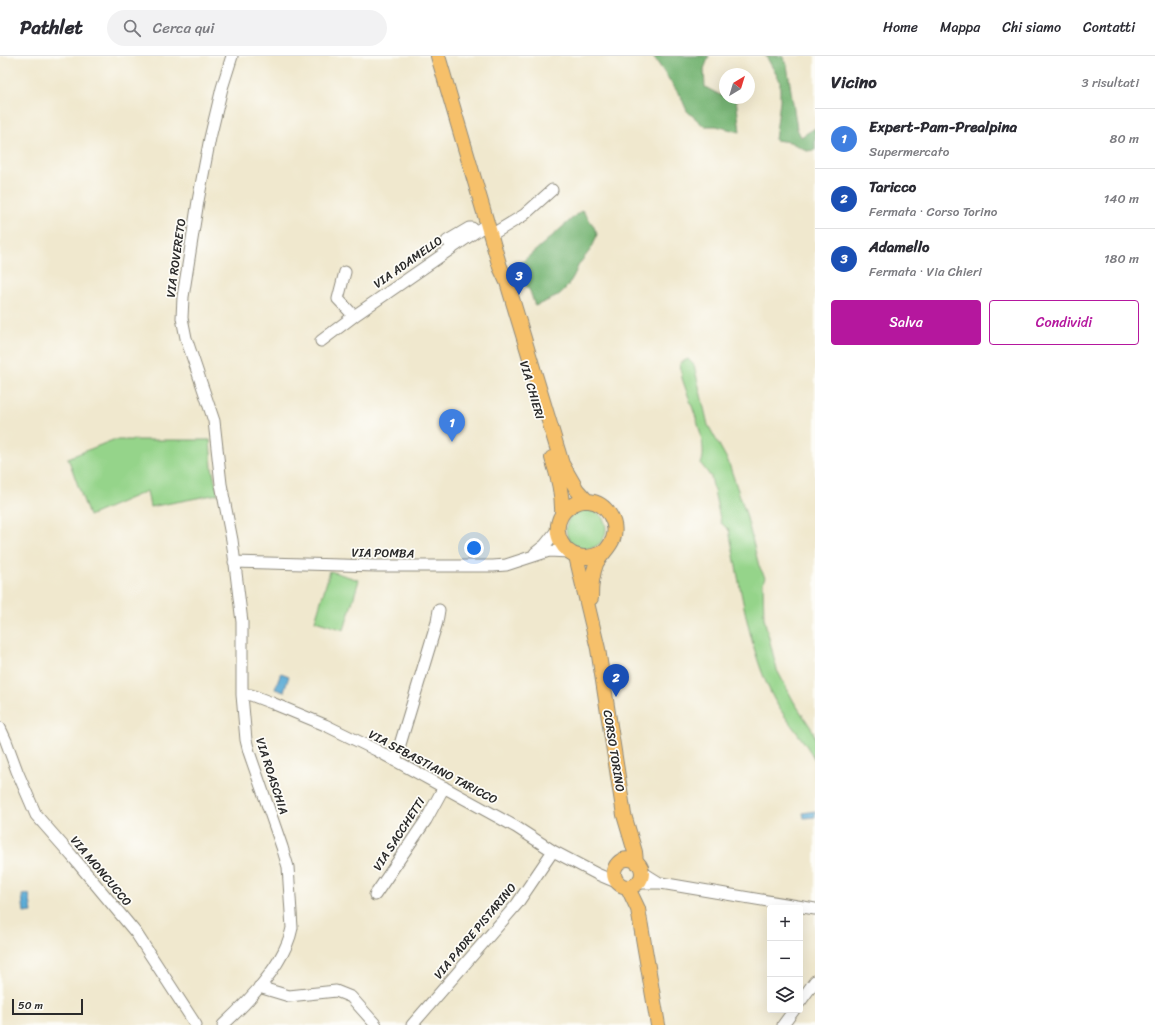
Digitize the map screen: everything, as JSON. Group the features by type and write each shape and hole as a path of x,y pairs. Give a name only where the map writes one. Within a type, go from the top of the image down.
{"main road":[{"name":"VIA CHIERI","path":"438,56 485,230 507,282 562,464 577,490 587,501 604,507 610,513 613,521 613,538 596,564 591,582 591,616"},
{"name":"VIA CHIERI","path":"499,261 501,282 558,478 562,503 562,514 558,521 557,530"},
{"path":"562,514 569,506 578,502 587,501"},
{"path":"557,530 563,546 573,554 590,557 603,552"},
{"path":"573,554 591,616"},
{"name":"CORSO TORINO","path":"591,616 598,649 624,815 624,852 626,876 640,899 638,909 658,1025"}],"street":[{"name":"VIA ROVERETO","path":"219,463 214,421 186,338 182,318 183,297 198,201 210,138 222,88 232,56"},
{"path":"485,230 524,215 552,190"},
{"name":"VIA ADAMELLO","path":"447,242 468,228 485,230"},
{"name":"VIA ADAMELLO","path":"321,341 354,316 485,230"},
{"path":"345,272 338,299 354,316"},
{"name":"VIA ROASCHIA","path":"219,463 220,484 232,540 242,622 242,695 246,740 288,867 292,928 290,938 277,964 259,987 223,1025"},
{"name":"VIA POMBA","path":"530,556 545,545 557,530"},
{"name":"VIA POMBA","path":"234,562 377,566 493,566 506,565 549,551 573,554"},
{"path":"395,761 437,622 439,610"},
{"name":"VIA SEBASTIANO TARICCO","path":"242,695 251,695 325,725 516,826 553,851 626,876"},
{"name":"VIA MONCUCCO","path":"0,728 36,815 136,933 196,1025"},
{"name":"VIA SACCHETTI","path":"374,895 426,820 444,787"},
{"name":"VIA PADRE PISTARINO","path":"412,1025 517,904 553,851"},
{"path":"626,876 815,909"},
{"path":"803,998 815,981"},
{"path":"259,987 289,996 336,991 351,997 376,1025"},
{"path":"783,1025 792,1013"}],"green space":[{"path":"653,56 709,56 704,69 705,87 719,94 719,104 737,104 740,132 716,126 704,126 687,111 681,97"},
{"path":"766,56 782,56 787,65 797,129 801,137 815,128 815,150 807,151 790,142 775,140 780,101 780,81"},
{"path":"582,210 593,225 597,234 594,243 565,289 557,296 535,306 530,291 513,270"},
{"path":"688,359 694,365 708,425 728,461 746,514 759,566 765,577 763,583 764,618 777,670 794,702 813,731 815,738 815,760 775,701 758,662 746,618 729,530 721,523 711,477 701,464 703,445 701,434 682,378 680,363"},
{"path":"113,440 210,440 212,468 218,494 150,507 147,491 89,516 68,458"},
{"path":"586,509 594,511 600,515 604,521 606,529 604,537 600,543 594,547 586,549 578,547 572,543 568,537 566,529 568,521 572,515 578,511"},
{"path":"330,571 359,580 344,630 315,621"}],"water":[{"path":"281,673 289,676 284,692 275,689"},
{"path":"815,811 815,817 804,818 803,813"},
{"path":"29,894 32,912 24,913 22,895"}],"place":[{"name":"Adamello","path":"519,295"},
{"name":"Expert-Pam-Prealpina","path":"452,442"},
{"name":"Taricco","path":"616,697"}]}
